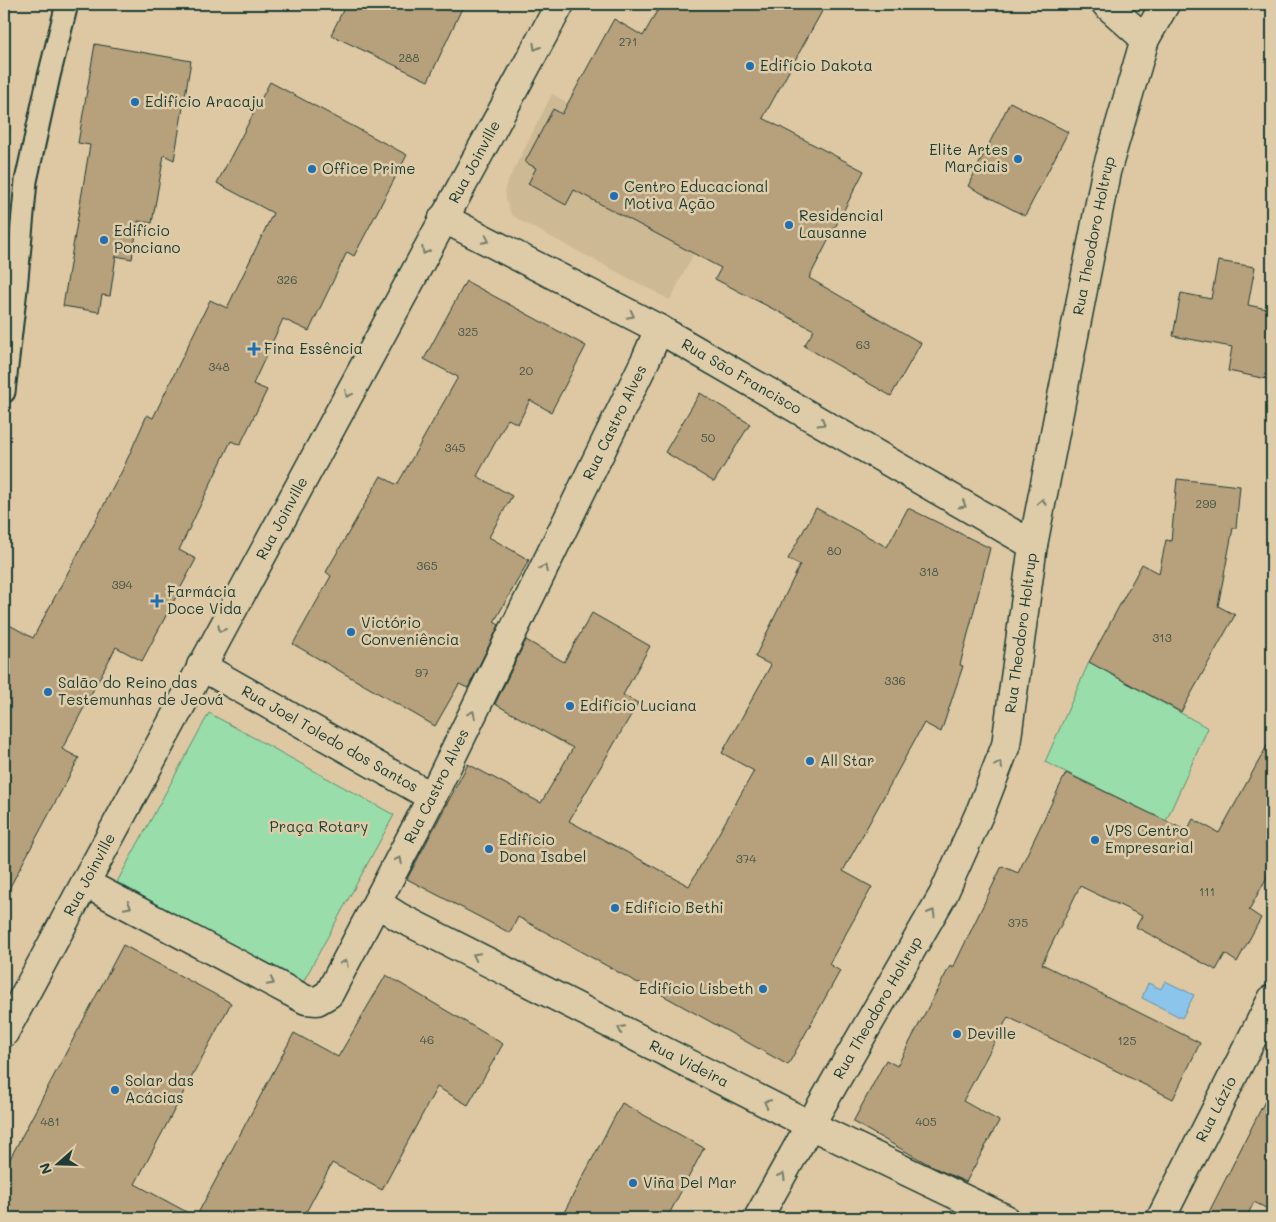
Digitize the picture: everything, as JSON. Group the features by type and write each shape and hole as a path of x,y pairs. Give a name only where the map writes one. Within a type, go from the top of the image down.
{"street":[{"name":"Rua Joinville","path":"4,1033 560,4"},
{"path":"1106,4 1146,39"},
{"name":"Rua Theodoro Holtrup","path":"758,1218 810,1124 943,895 981,810 1006,745 1033,545 1106,172 1146,39 1165,4"},
{"name":"Rua São Francisco","path":"443,218 659,329 1033,545"},
{"name":"Rua Castro Alves","path":"85,883 306,1000 317,1001 329,994 432,797 659,329"},
{"name":"Rua Joel Toledo dos Santos","path":"201,666 432,797"},
{"name":"Rua Videira","path":"377,903 407,921 810,1124 1004,1218"},
{"name":"Rua Lázio","path":"1161,1218 1272,999"}],"lane":[{"path":"4,392 26,181 67,4"}],"shaded area":[{"name":"Centro Educacional Motiva Ação","path":"552,94 725,192 670,300 511,214 506,200 505,187"}],"green space":[{"path":"4,85 10,129 4,175"},
{"path":"1089,662 1208,728 1166,821 1045,762"},
{"name":"Praça Rotary","path":"209,713 394,815 302,984 117,882"}],"water":[{"path":"1165,981 1194,995 1182,1018 1142,998 1148,983 1161,989"}],"building":[{"path":"346,4 464,4 428,81 331,35"},
{"path":"661,4 826,4 763,118 864,171 809,278 921,343 891,396 804,346 814,330 715,279 721,268 574,190 566,205 528,184 536,168 525,162 553,109 562,114 614,19 643,36"},
{"path":"95,44 191,61 174,160 164,155 152,223 138,221 132,259 116,256 110,296 102,295 99,312 63,306 90,145 78,143"},
{"path":"270,82 407,155 354,256 347,252 309,331 283,319 253,384 267,390 240,445 231,441 179,550 196,559 142,661 116,647 62,749 79,758 4,898 4,622 33,638 122,471 147,415 153,418 210,300 227,308 273,213 217,183"},
{"name":"Elite Artes Marciais","path":"1010,102 1068,132 1025,216 968,186"},
{"path":"1218,261 1255,267 1248,305 1272,310 1272,380 1228,371 1232,347 1173,336 1181,293 1211,299"},
{"path":"466,281 586,346 551,412 530,400 518,424 508,419 477,476 512,496 489,537 529,560 494,622 499,625 468,688 459,684 435,726 293,644 331,576 326,572 381,476 397,485 458,377 424,359"},
{"path":"700,393 750,424 714,482 665,452"},
{"path":"1177,479 1240,486 1236,528 1233,528 1218,606 1235,615 1181,712 1089,662 1142,564 1159,573 1166,540 1171,541"},
{"path":"816,508 887,547 908,508 990,548 960,665 963,666 941,732 924,723 843,871 872,887 829,964 840,971 788,1065 518,917 510,933 407,879 468,764 541,803 573,748 495,704 526,640 564,662 592,613 650,646 623,695 638,703 569,821 689,886 754,771 722,753 771,665 755,657 800,565 788,559"},
{"path":"1272,737 1272,868 1249,910 1261,918 1237,962 1225,954 1216,970 1136,927 1142,916 1080,886 1042,964 1200,1043 1173,1099 1008,1017 963,1101 999,1121 966,1182 937,1169 853,1122 886,1060 897,1066 950,966 953,968 1002,866 1018,873 1066,773 1187,831 1193,819 1219,833"},
{"path":"123,945 231,1003 135,1184 196,1217 294,1033 338,1057 386,975 503,1044 468,1105 437,1087 382,1190 332,1163 303,1218 4,1218 4,1170"},
{"path":"1272,1087 1272,1211 1254,1202 1246,1218 1206,1218"},
{"name":"Viña Del Mar","path":"622,1103 704,1148 667,1218 561,1218"}],"place":[{"name":"Edifício Dakota","path":"750,66"},
{"name":"Edifício Aracaju","path":"135,102"},
{"name":"Elite Artes Marciais","path":"1018,159"},
{"name":"Office Prime","path":"312,169"},
{"name":"Centro Educacional Motiva Ação","path":"614,196"},
{"name":"Residencial Lausanne","path":"789,225"},
{"name":"Edifício Ponciano","path":"104,240"},
{"name":"Fina Essência","path":"254,349"},
{"name":"Farmácia Doce Vida","path":"157,601"},
{"name":"Victório Conveniência","path":"351,632"},
{"name":"Salão do Reino das Testemunhas de Jeová","path":"48,692"},
{"name":"Edifício Luciana","path":"570,706"},
{"name":"All Star","path":"810,761"},
{"name":"VPS Centro Empresarial","path":"1095,840"},
{"name":"Edifício Dona Isabel","path":"489,849"},
{"name":"Edifício Bethi","path":"615,908"},
{"name":"Edifício Lisbeth","path":"763,989"},
{"name":"Deville","path":"957,1034"},
{"name":"Solar das Acácias","path":"115,1090"},
{"name":"Viña Del Mar","path":"633,1183"}]}
